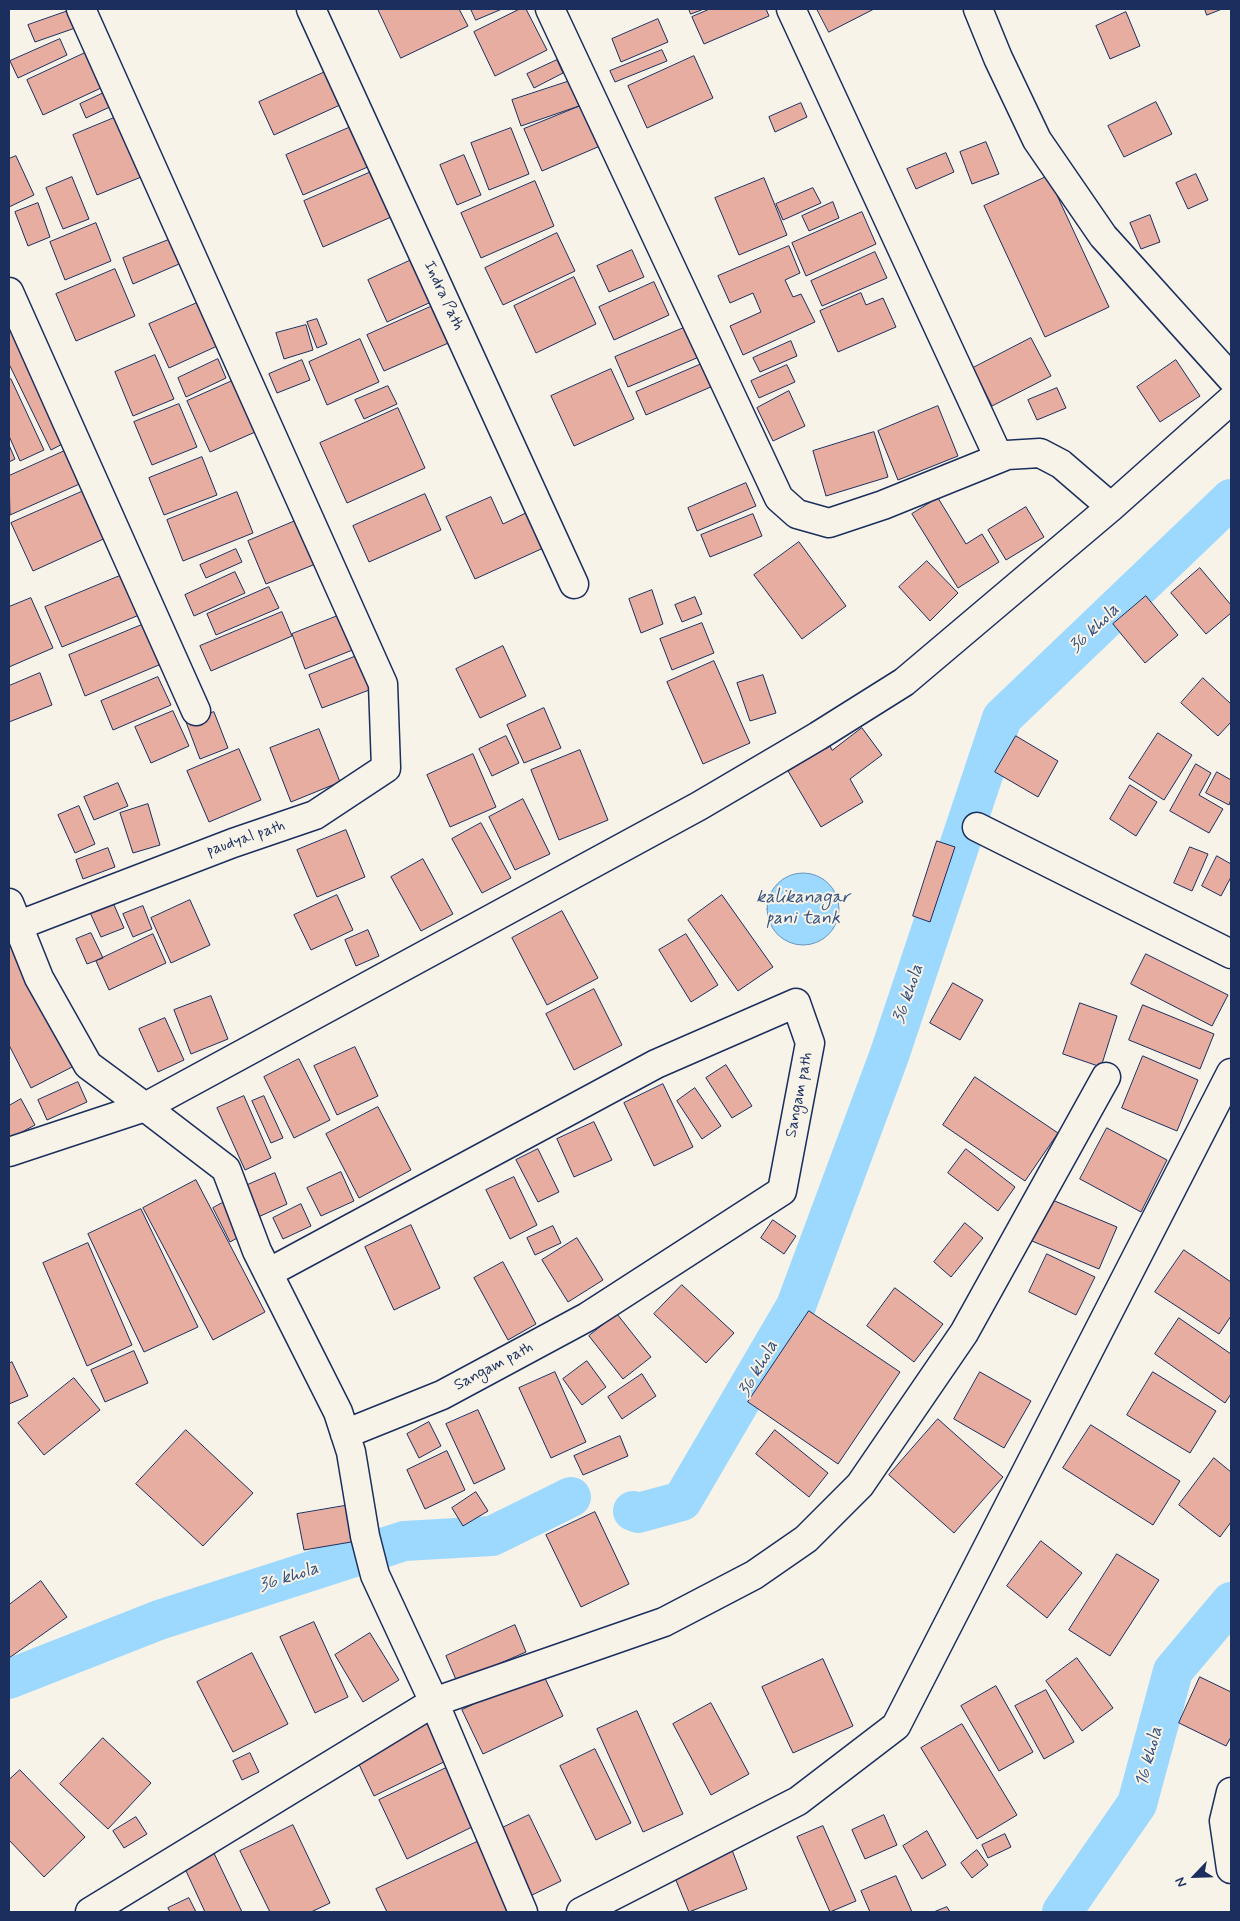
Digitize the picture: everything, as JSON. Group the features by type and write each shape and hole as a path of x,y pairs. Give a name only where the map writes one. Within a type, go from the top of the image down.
{"street":[{"name":"paudyal path","path":"12,919 98,894 233,843 315,815 386,768 382,684 81,9"},
{"name":"Indra Path","path":"311,9 574,584"},
{"path":"550,9 779,498 797,514 829,522 883,505 1007,455 1040,452 1062,464 1111,507"},
{"path":"791,9 999,458"},
{"path":"978,9 998,58 1037,140 1103,236 1231,378"},
{"path":"9,292 196,711"},
{"path":"9,1152 145,1107 699,806 818,736 904,682 1111,507 1231,400"},
{"path":"977,826 1231,954"},
{"path":"12,919 39,978 88,1065 226,1168 257,1251 338,1412 351,1452 365,1536 375,1575 434,1702 523,1912"},
{"name":"Sangam path","path":"268,1273 656,1064 796,1003 810,1043 782,1190 587,1317 442,1395 345,1434"},
{"path":"581,1912 798,1801 896,1726 1231,1073"},
{"path":"90,1912 434,1702 664,1622 754,1575 806,1539 860,1485 964,1333 1106,1077"},
{"path":"1231,1792 1224,1821 1231,1870"}],"water":[{"name":"kalikanagar pani tank","path":"810,873 829,883 837,895 839,909 837,923 829,935 817,943 796,945 777,935 769,923 767,902 777,883 789,875"}],"building":[{"path":"378,9 459,9 468,26 401,58"},
{"path":"471,9 502,9 476,20"},
{"path":"520,9 526,9 547,50 495,76 474,32"},
{"path":"689,9 704,9 691,14"},
{"path":"710,9 766,9 769,16 704,44 692,17"},
{"path":"817,9 874,9 829,32"},
{"path":"1205,9 1222,9 1207,15"},
{"path":"71,10 78,27 35,42 28,25"},
{"path":"1126,12 1140,46 1110,59 1096,26"},
{"path":"658,19 668,42 621,62 612,39"},
{"path":"60,39 67,55 18,78 10,61"},
{"path":"662,50 667,61 615,82 610,71"},
{"path":"85,53 101,88 43,115 27,80"},
{"path":"694,56 713,98 647,128 628,86"},
{"path":"557,60 563,73 534,88 527,74"},
{"path":"336,67 351,100 274,135 259,102"},
{"path":"570,81 579,106 521,126 512,100"},
{"path":"108,91 114,105 86,118 80,104"},
{"path":"1156,102 1172,134 1124,157 1108,126"},
{"path":"801,103 807,117 775,132 769,117"},
{"path":"583,105 600,146 542,171 524,129"},
{"path":"126,113 151,173 97,195 73,135"},
{"path":"360,123 377,163 303,195 286,155"},
{"path":"511,128 529,174 489,190 471,143"},
{"path":"986,142 999,174 972,184 960,152"},
{"path":"946,153 954,172 916,189 907,169"},
{"path":"464,155 481,195 457,205 440,165"},
{"path":"16,156 34,195 9,207 9,159"},
{"path":"378,169 398,214 323,247 304,201"},
{"path":"1196,174 1208,200 1188,209 1176,183"},
{"path":"1048,176 1109,307 1045,337 984,206"},
{"path":"72,177 89,219 63,229 46,188"},
{"path":"764,178 787,235 739,255 715,198"},
{"path":"535,181 554,226 481,258 461,213"},
{"path":"813,188 821,203 783,220 776,204"},
{"path":"833,202 839,218 809,231 802,216"},
{"path":"38,203 50,237 28,246 15,212"},
{"path":"862,212 876,244 806,276 792,243"},
{"path":"1150,215 1160,242 1141,249 1130,223"},
{"path":"96,223 111,261 65,280 50,242"},
{"path":"557,233 575,271 503,305 485,268"},
{"path":"176,237 186,261 133,284 123,258"},
{"path":"789,246 800,273 785,280 793,297 801,294 815,322 743,355 730,326 761,312 753,293 730,303 718,276"},
{"path":"632,250 644,277 609,292 597,266"},
{"path":"875,252 887,278 822,306 811,281"},
{"path":"420,256 440,298 387,322 368,280"},
{"path":"115,269 135,316 76,341 56,294"},
{"path":"574,277 596,324 536,353 514,306"},
{"path":"654,282 669,315 614,340 599,307"},
{"path":"861,293 866,305 883,298 896,327 838,352 820,311"},
{"path":"206,299 226,342 169,368 149,324"},
{"path":"437,304 453,341 384,371 367,335"},
{"path":"9,314 70,440 51,450 9,364"},
{"path":"317,319 327,344 317,348 307,322"},
{"path":"306,325 313,350 284,359 276,333"},
{"path":"686,327 699,357 628,387 615,357"},
{"path":"1031,338 1051,376 992,406 973,368"},
{"path":"360,339 379,382 327,405 309,362"},
{"path":"791,341 797,356 760,372 753,358"},
{"path":"155,355 174,399 133,416 115,372"},
{"path":"218,359 226,378 186,397 178,378"},
{"path":"302,360 310,380 277,393 269,374"},
{"path":"711,360 720,383 646,415 636,392"},
{"path":"1176,360 1200,396 1160,422 1137,387"},
{"path":"787,365 795,382 759,398 751,381"},
{"path":"611,369 634,419 574,446 551,396"},
{"path":"239,378 262,429 210,452 187,401"},
{"path":"11,379 44,450 20,461 9,436 9,380"},
{"path":"388,386 397,404 364,419 355,400"},
{"path":"1057,388 1066,408 1037,420 1028,400"},
{"path":"789,391 805,426 773,441 757,408"},
{"path":"179,404 197,447 152,465 134,422"},
{"path":"938,406 958,456 898,480 878,431"},
{"path":"398,408 425,468 347,503 320,443"},
{"path":"874,432 888,477 826,496 813,451"},
{"path":"9,445 15,459 9,462"},
{"path":"69,449 84,482 10,515 9,476"},
{"path":"202,457 217,495 164,515 149,478"},
{"path":"746,483 756,506 697,531 688,508"},
{"path":"88,489 110,536 33,571 11,523"},
{"path":"237,492 253,533 183,561 167,520"},
{"path":"425,494 441,530 369,562 353,526"},
{"path":"491,497 503,524 534,509 550,545 475,579 446,517"},
{"path":"938,498 966,544 982,534 999,562 958,588 912,514"},
{"path":"1026,507 1044,537 1006,560 988,530"},
{"path":"753,514 762,536 710,557 701,535"},
{"path":"300,519 318,563 266,584 248,541"},
{"path":"799,542 846,606 802,639 754,575"},
{"path":"236,549 242,562 206,578 200,565"},
{"path":"927,561 958,593 930,621 899,587"},
{"path":"1200,568 1231,605 1231,613 1206,634 1171,593"},
{"path":"235,572 245,593 194,616 185,595"},
{"path":"127,573 144,613 62,647 45,607"},
{"path":"269,587 279,608 216,635 207,614"},
{"path":"652,590 663,624 641,633 629,599"},
{"path":"1146,596 1178,635 1145,663 1113,624"},
{"path":"695,597 702,614 682,622 675,605"},
{"path":"31,598 53,648 9,667 9,607"},
{"path":"282,612 292,636 211,671 200,646"},
{"path":"340,615 355,649 305,669 292,634"},
{"path":"149,622 166,662 85,696 69,655"},
{"path":"702,623 714,653 672,670 660,639"},
{"path":"503,646 526,696 480,718 456,669"},
{"path":"364,653 377,687 322,708 309,675"},
{"path":"714,661 750,743 703,764 667,682"},
{"path":"40,673 52,705 9,722 9,686"},
{"path":"763,675 776,713 750,721 737,683"},
{"path":"158,677 171,705 113,730 101,701"},
{"path":"1203,678 1231,704 1231,722 1218,736 1181,703"},
{"path":"544,708 561,748 524,763 507,725"},
{"path":"173,711 189,746 151,763 135,727"},
{"path":"214,712 228,748 200,759 186,722"},
{"path":"862,728 882,755 850,779 863,802 821,827 788,771 830,746 832,750"},
{"path":"319,729 340,782 291,802 270,748"},
{"path":"1158,733 1192,755 1164,800 1129,778"},
{"path":"506,736 519,763 492,776 479,749"},
{"path":"1016,736 1058,761 1038,797 995,772"},
{"path":"239,749 261,800 209,822 187,771"},
{"path":"580,750 608,820 559,840 531,770"},
{"path":"473,754 496,807 450,827 427,775"},
{"path":"1196,764 1211,773 1199,795 1223,809 1209,833 1170,811"},
{"path":"1217,772 1231,780 1231,799 1229,805 1206,793"},
{"path":"118,783 128,806 94,820 84,797"},
{"path":"1130,785 1157,802 1136,836 1110,819"},
{"path":"523,799 550,854 515,870 489,817"},
{"path":"148,804 160,845 133,853 120,813"},
{"path":"79,806 95,844 75,853 58,815"},
{"path":"481,823 511,878 482,893 452,839"},
{"path":"346,830 365,877 317,897 297,850"},
{"path":"937,841 955,847 930,922 913,916"},
{"path":"1190,847 1208,854 1192,891 1174,883"},
{"path":"108,848 115,867 83,879 76,860"},
{"path":"1217,856 1231,864 1231,877 1221,896 1202,886"},
{"path":"423,859 453,914 421,931 391,877"},
{"path":"337,895 353,930 311,950 294,915"},
{"path":"722,895 773,967 738,991 688,920"},
{"path":"111,898 124,928 101,937 88,908"},
{"path":"190,900 210,945 171,963 151,918"},
{"path":"143,906 152,929 133,937 123,914"},
{"path":"562,911 598,978 547,1005 512,938"},
{"path":"368,930 379,956 356,966 345,940"},
{"path":"91,933 103,958 87,964 76,939"},
{"path":"153,934 166,963 109,990 96,961"},
{"path":"686,934 718,985 691,1002 659,950"},
{"path":"12,945 74,1066 31,1088 9,1045 9,946"},
{"path":"1146,954 1228,995 1212,1026 1131,984"},
{"path":"953,983 983,1000 960,1040 930,1023"},
{"path":"594,989 622,1045 574,1070 546,1014"},
{"path":"211,996 228,1039 191,1054 174,1010"},
{"path":"1080,1003 1117,1016 1101,1067 1063,1054"},
{"path":"1143,1005 1214,1034 1200,1069 1129,1040"},
{"path":"165,1018 184,1060 158,1072 139,1029"},
{"path":"355,1047 378,1096 337,1115 314,1066"},
{"path":"1143,1056 1198,1080 1177,1131 1122,1108"},
{"path":"299,1059 330,1120 294,1138 264,1077"},
{"path":"726,1065 752,1106 732,1118 706,1078"},
{"path":"975,1077 1058,1133 1025,1181 943,1125"},
{"path":"78,1082 87,1102 47,1120 38,1100"},
{"path":"663,1084 693,1147 654,1166 624,1103"},
{"path":"695,1088 721,1126 702,1139 677,1101"},
{"path":"244,1096 271,1158 245,1170 217,1108"},
{"path":"264,1096 283,1138 271,1143 252,1101"},
{"path":"21,1099 35,1125 9,1139 9,1106"},
{"path":"378,1107 411,1170 359,1198 326,1134"},
{"path":"594,1122 612,1160 574,1177 557,1139"},
{"path":"1107,1128 1167,1160 1141,1212 1080,1179"},
{"path":"538,1149 559,1192 538,1202 516,1160"},
{"path":"966,1149 1015,1187 998,1211 948,1173"},
{"path":"341,1172 354,1201 321,1216 307,1188"},
{"path":"275,1173 287,1204 256,1218 243,1187"},
{"path":"514,1177 537,1225 510,1239 486,1190"},
{"path":"196,1180 265,1312 213,1340 143,1208"},
{"path":"230,1199 248,1232 230,1242 213,1208"},
{"path":"1050,1199 1117,1227 1099,1269 1032,1241"},
{"path":"301,1204 311,1226 283,1239 273,1218"},
{"path":"141,1209 198,1327 144,1352 88,1234"},
{"path":"773,1220 796,1236 784,1254 761,1238"},
{"path":"965,1223 983,1238 951,1277 934,1262"},
{"path":"411,1225 440,1288 394,1310 365,1247"},
{"path":"553,1226 561,1243 535,1255 527,1238"},
{"path":"577,1238 603,1280 568,1302 542,1260"},
{"path":"88,1243 132,1345 87,1366 43,1263"},
{"path":"1184,1250 1231,1282 1231,1316 1219,1334 1155,1292"},
{"path":"1047,1254 1095,1277 1076,1315 1029,1292"},
{"path":"503,1262 536,1324 508,1340 474,1278"},
{"path":"682,1285 734,1333 706,1363 654,1314"},
{"path":"895,1288 943,1324 914,1362 867,1326"},
{"path":"809,1311 900,1372 838,1464 748,1402"},
{"path":"617,1314 651,1357 623,1379 589,1336"},
{"path":"1179,1318 1231,1354 1231,1394 1225,1403 1155,1354"},
{"path":"134,1351 148,1383 105,1402 91,1370"},
{"path":"587,1361 606,1387 582,1405 563,1379"},
{"path":"12,1362 28,1396 9,1404 9,1364"},
{"path":"555,1372 586,1442 551,1458 519,1388"},
{"path":"980,1372 1031,1401 1004,1448 954,1419"},
{"path":"1153,1372 1216,1411 1190,1453 1127,1415"},
{"path":"642,1374 656,1396 622,1419 608,1397"},
{"path":"74,1378 100,1410 44,1455 18,1423"},
{"path":"478,1410 505,1469 474,1484 446,1424"},
{"path":"938,1419 1003,1477 954,1533 889,1475"},
{"path":"429,1422 441,1446 419,1458 407,1434"},
{"path":"1091,1425 1180,1481 1153,1525 1063,1468"},
{"path":"186,1430 253,1493 203,1546 136,1484"},
{"path":"775,1430 828,1473 809,1497 756,1454"},
{"path":"620,1436 628,1456 583,1475 574,1456"},
{"path":"447,1451 465,1490 425,1509 407,1470"},
{"path":"1214,1458 1231,1472 1231,1522 1220,1537 1179,1505"},
{"path":"476,1492 488,1511 463,1526 452,1508"},
{"path":"350,1505 357,1541 304,1550 297,1514"},
{"path":"595,1512 629,1584 581,1607 546,1535"},
{"path":"1041,1541 1082,1573 1047,1618 1007,1586"},
{"path":"1117,1554 1159,1580 1110,1656 1069,1630"},
{"path":"41,1581 67,1617 9,1658 9,1605"},
{"path":"314,1622 348,1697 315,1713 280,1637"},
{"path":"515,1625 526,1652 457,1682 446,1656"},
{"path":"370,1633 399,1680 363,1702 335,1655"},
{"path":"252,1653 288,1724 233,1752 197,1682"},
{"path":"1077,1658 1113,1708 1082,1731 1046,1681"},
{"path":"823,1659 853,1726 793,1753 762,1687"},
{"path":"542,1672 563,1716 483,1754 462,1710"},
{"path":"1200,1677 1231,1692 1231,1737 1226,1746 1179,1723"},
{"path":"996,1686 1033,1752 999,1771 961,1706"},
{"path":"1046,1690 1074,1742 1044,1759 1015,1706"},
{"path":"711,1703 749,1774 711,1795 673,1724"},
{"path":"637,1711 683,1814 643,1832 597,1729"},
{"path":"430,1717 450,1759 374,1796 354,1754"},
{"path":"962,1724 1017,1815 977,1839 921,1748"},
{"path":"103,1738 151,1783 108,1829 60,1784"},
{"path":"595,1749 631,1823 596,1840 560,1766"},
{"path":"250,1753 259,1772 242,1780 233,1761"},
{"path":"446,1768 474,1826 407,1859 379,1800"},
{"path":"20,1770 85,1837 44,1877 9,1840 9,1780"},
{"path":"529,1815 561,1881 528,1897 496,1831"},
{"path":"884,1815 897,1845 865,1859 852,1830"},
{"path":"136,1817 147,1834 124,1848 113,1831"},
{"path":"293,1825 330,1903 311,1912 270,1912 240,1851"},
{"path":"823,1826 856,1901 830,1912 797,1837"},
{"path":"927,1831 946,1865 922,1879 903,1846"},
{"path":"1005,1834 1011,1847 988,1858 982,1845"},
{"path":"479,1841 509,1912 387,1912 376,1889"},
{"path":"211,1847 242,1912 205,1912 181,1860"},
{"path":"732,1850 747,1889 689,1912 673,1873"},
{"path":"977,1850 988,1865 972,1878 961,1863"},
{"path":"896,1876 912,1912 870,1912 861,1891"},
{"path":"189,1898 196,1912 170,1912 168,1908"},
{"path":"947,1907 950,1912 934,1912"}],"waterway":[{"name":"36 khola","path":"633,1511 638,1513 682,1501 796,1306 889,1056 1002,718 1231,499"},
{"name":"36 khola","path":"9,1679 159,1620 404,1541 492,1536 571,1497"},
{"name":"16 khola","path":"1062,1912 1137,1804 1173,1671 1231,1602"}]}
